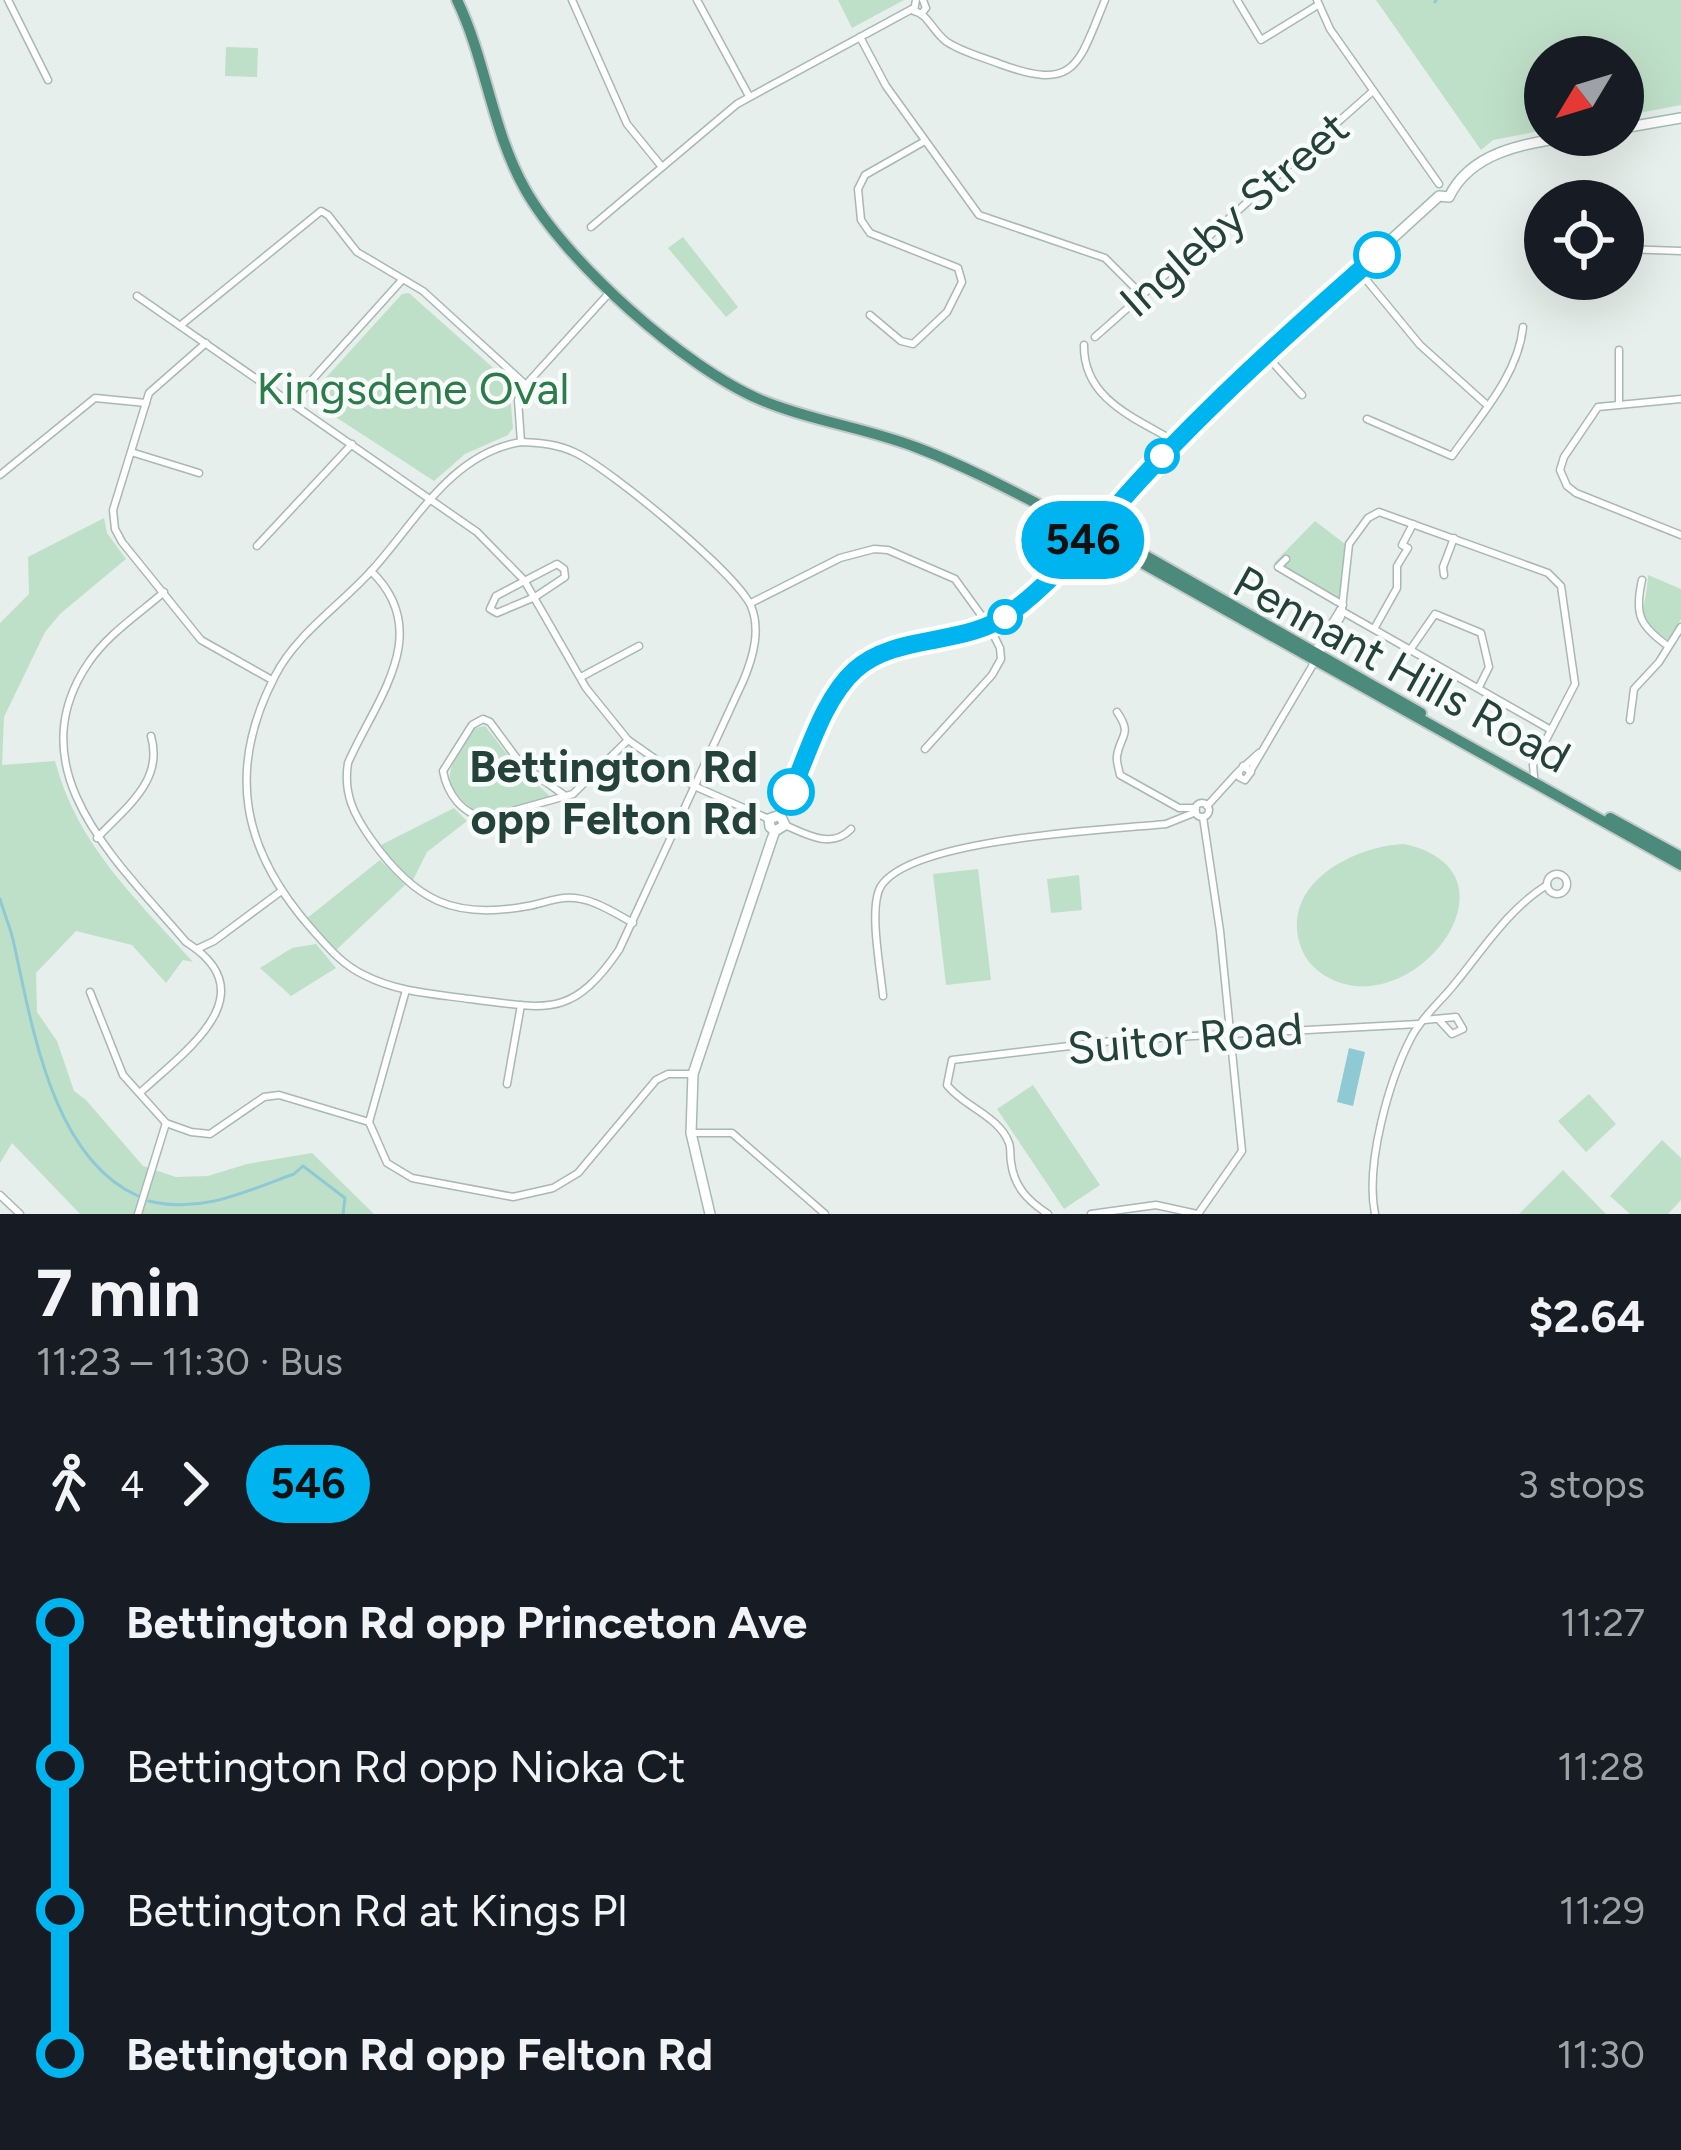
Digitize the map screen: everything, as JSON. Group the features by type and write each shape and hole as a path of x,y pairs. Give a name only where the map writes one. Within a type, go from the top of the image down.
{"highway":[{"name":"Pennant Hills Road","path":"457,0 519,178 550,225 611,291 667,338 744,392 921,449 1091,531 1533,770 1681,861"},
{"name":"Pennant Hills Road","path":"1316,655 1681,861"}],"main road":[{"path":"1644,124 1681,118"},
{"path":"710,1214 691,1133 693,1074 778,823 836,695 856,669 889,652 989,626 1027,599 1176,442 1439,190 1449,197 1452,186 1502,149 1524,145"}],"street":[{"path":"8,0 49,80"},
{"path":"572,0 627,124 662,167"},
{"path":"590,227 749,96 917,3 940,37 956,47 1048,78 1077,62 1106,0"},
{"path":"1237,0 1261,40 1318,3 1439,190"},
{"path":"700,1 749,96"},
{"path":"860,37 886,86 984,218 1105,258 1142,295"},
{"name":"Ingleby Street","path":"1095,337 1373,91"},
{"path":"870,315 902,341 914,344 947,312 962,282 958,268 870,233 861,220 857,190 865,175 925,141"},
{"path":"182,326 318,212 328,215 357,253 423,291 526,385"},
{"path":"1644,250 1681,251"},
{"path":"1359,271 1420,345 1487,405"},
{"path":"292,402 404,279"},
{"path":"521,442 518,400 526,385 611,291"},
{"path":"137,296 477,532 524,580 609,720 628,740 694,786 778,823 832,841 851,829"},
{"path":"1366,419 1452,456 1513,365 1523,327"},
{"path":"206,343 149,393 113,523 122,542 201,640 272,680"},
{"path":"1084,345 1085,370 1102,396 1176,442"},
{"path":"1618,350 1619,402"},
{"path":"1265,354 1302,395"},
{"path":"0,475 95,398 146,403"},
{"path":"1681,399 1603,404 1593,412 1561,464 1564,482 1576,493 1681,535"},
{"path":"521,442 546,443 594,463 653,509 750,603 755,638 752,657 632,923 597,982 575,998 547,1008 406,990 340,961 280,892 260,854 248,815 244,772 254,729 286,657 472,458 521,442"},
{"path":"257,546 352,444"},
{"path":"131,452 199,473"},
{"path":"1118,712 1125,723 1125,740 1117,756 1120,775 1179,808 1208,812 1207,806 1262,751 1341,607 1349,544 1368,518 1379,512 1548,573 1561,586 1575,684 1533,770"},
{"path":"1374,629 1397,588 1397,566 1408,548 1402,544 1413,524"},
{"path":"1444,575 1454,538"},
{"path":"750,603 841,558 874,549 888,550 955,579 989,626 1000,648 1000,664 925,749"},
{"path":"1286,559 1278,567 1374,629 1551,730"},
{"path":"557,564 564,569 565,577 535,597 496,613 490,609 496,596 524,580 557,564"},
{"path":"371,571 392,598 402,646 356,746 345,784 354,815 385,858 413,887 446,907 483,913 566,898 595,902 632,923"},
{"path":"1642,580 1637,616 1647,631 1669,646"},
{"path":"140,1093 216,1021 221,999 216,976 197,949 98,838 65,769 64,738 70,702 98,650 164,592"},
{"path":"1410,650 1435,614 1481,633 1489,667 1478,688"},
{"path":"1630,720 1634,689 1681,627"},
{"path":"581,676 639,646"},
{"path":"564,795 521,764 483,719 472,725 443,771 455,800 477,817 487,818 564,795 583,786 628,740"},
{"path":"98,838 149,782 155,765 151,736"},
{"path":"884,996 874,901 881,884 895,873 946,850 1166,824 1198,812"},
{"path":"1091,1214 1156,1205 1197,1214 1242,1151 1231,1033 1198,812"},
{"path":"1375,1214 1372,1180 1377,1144 1399,1068 1421,1022 1532,895 1550,889"},
{"path":"197,949 280,892"},
{"path":"406,990 369,1122 387,1162 412,1178 513,1197 553,1188 578,1173 648,1087 668,1074 693,1074"},
{"path":"90,992 100,1008 117,1064 166,1123 210,1134 264,1097 279,1096 369,1122"},
{"path":"507,1084 521,1005"},
{"name":"Suitor Road","path":"1048,1214 1018,1189 1010,1144 998,1127 958,1099 947,1085 952,1060 1120,1040 1439,1021"},
{"path":"138,1214 166,1123"},
{"path":"691,1133 732,1133 825,1214"},
{"path":"0,1195 20,1214"}],"green space":[{"path":"838,0 904,0 852,28"},
{"path":"1376,0 1681,0 1681,105 1644,112 1644,36 1524,36 1524,134 1493,140 1481,150"},
{"path":"226,47 258,48 257,77 225,76"},
{"path":"683,237 738,307 726,317 668,248"},
{"name":"Kingsdene Oval","path":"409,293 509,382 513,428 508,435 465,454 434,481 311,401 311,394 402,294"},
{"path":"104,518 107,533 126,559 45,632 4,717 2,765 55,761 78,819 111,870 193,962 183,960 166,983 132,945 76,931 36,973 37,1012 57,1041 74,1091 143,1166 176,1177 208,1176 312,1153 374,1214 80,1214 12,1143 0,1163 0,623 29,594 28,557"},
{"path":"1315,521 1345,544 1339,598 1274,563"},
{"path":"1648,575 1681,589 1681,619 1668,640 1644,618"},
{"path":"485,726 515,764 552,798 478,813 464,802 451,783 452,765 473,729"},
{"path":"454,808 467,821 427,852 412,882 379,846"},
{"path":"1404,844 1440,859 1457,882 1458,910 1446,937 1424,962 1396,979 1364,986 1331,979 1309,962 1300,944 1297,917 1303,899 1314,883 1346,859"},
{"path":"380,860 405,885 333,953 306,919"},
{"path":"978,869 991,980 946,985 933,874"},
{"path":"1079,875 1082,910 1051,913 1047,879"},
{"path":"316,944 336,968 291,996 260,968 292,948"},
{"path":"1033,1085 1100,1185 1064,1209 997,1109"},
{"path":"1589,1094 1616,1124 1586,1152 1558,1121"},
{"path":"1662,1140 1681,1158 1681,1200 1668,1214 1630,1214 1610,1196"},
{"path":"1563,1170 1606,1214 1519,1214"}],"water":[{"path":"1349,1048 1365,1052 1353,1106 1337,1102"}],"waterway":[{"path":"0,899 38,1049 66,1121 109,1178 138,1196"},
{"path":"149,1201 205,1203 294,1174 303,1166 345,1198 343,1214"}],"bus line":[{"name":"546","path":"791,792 836,695 856,669 889,652 989,626 1010,614 1044,584 1224,392 1377,255"}],"place":[{"name":"Bettington Rd opp Felton Rd","path":"791,792"}]}
